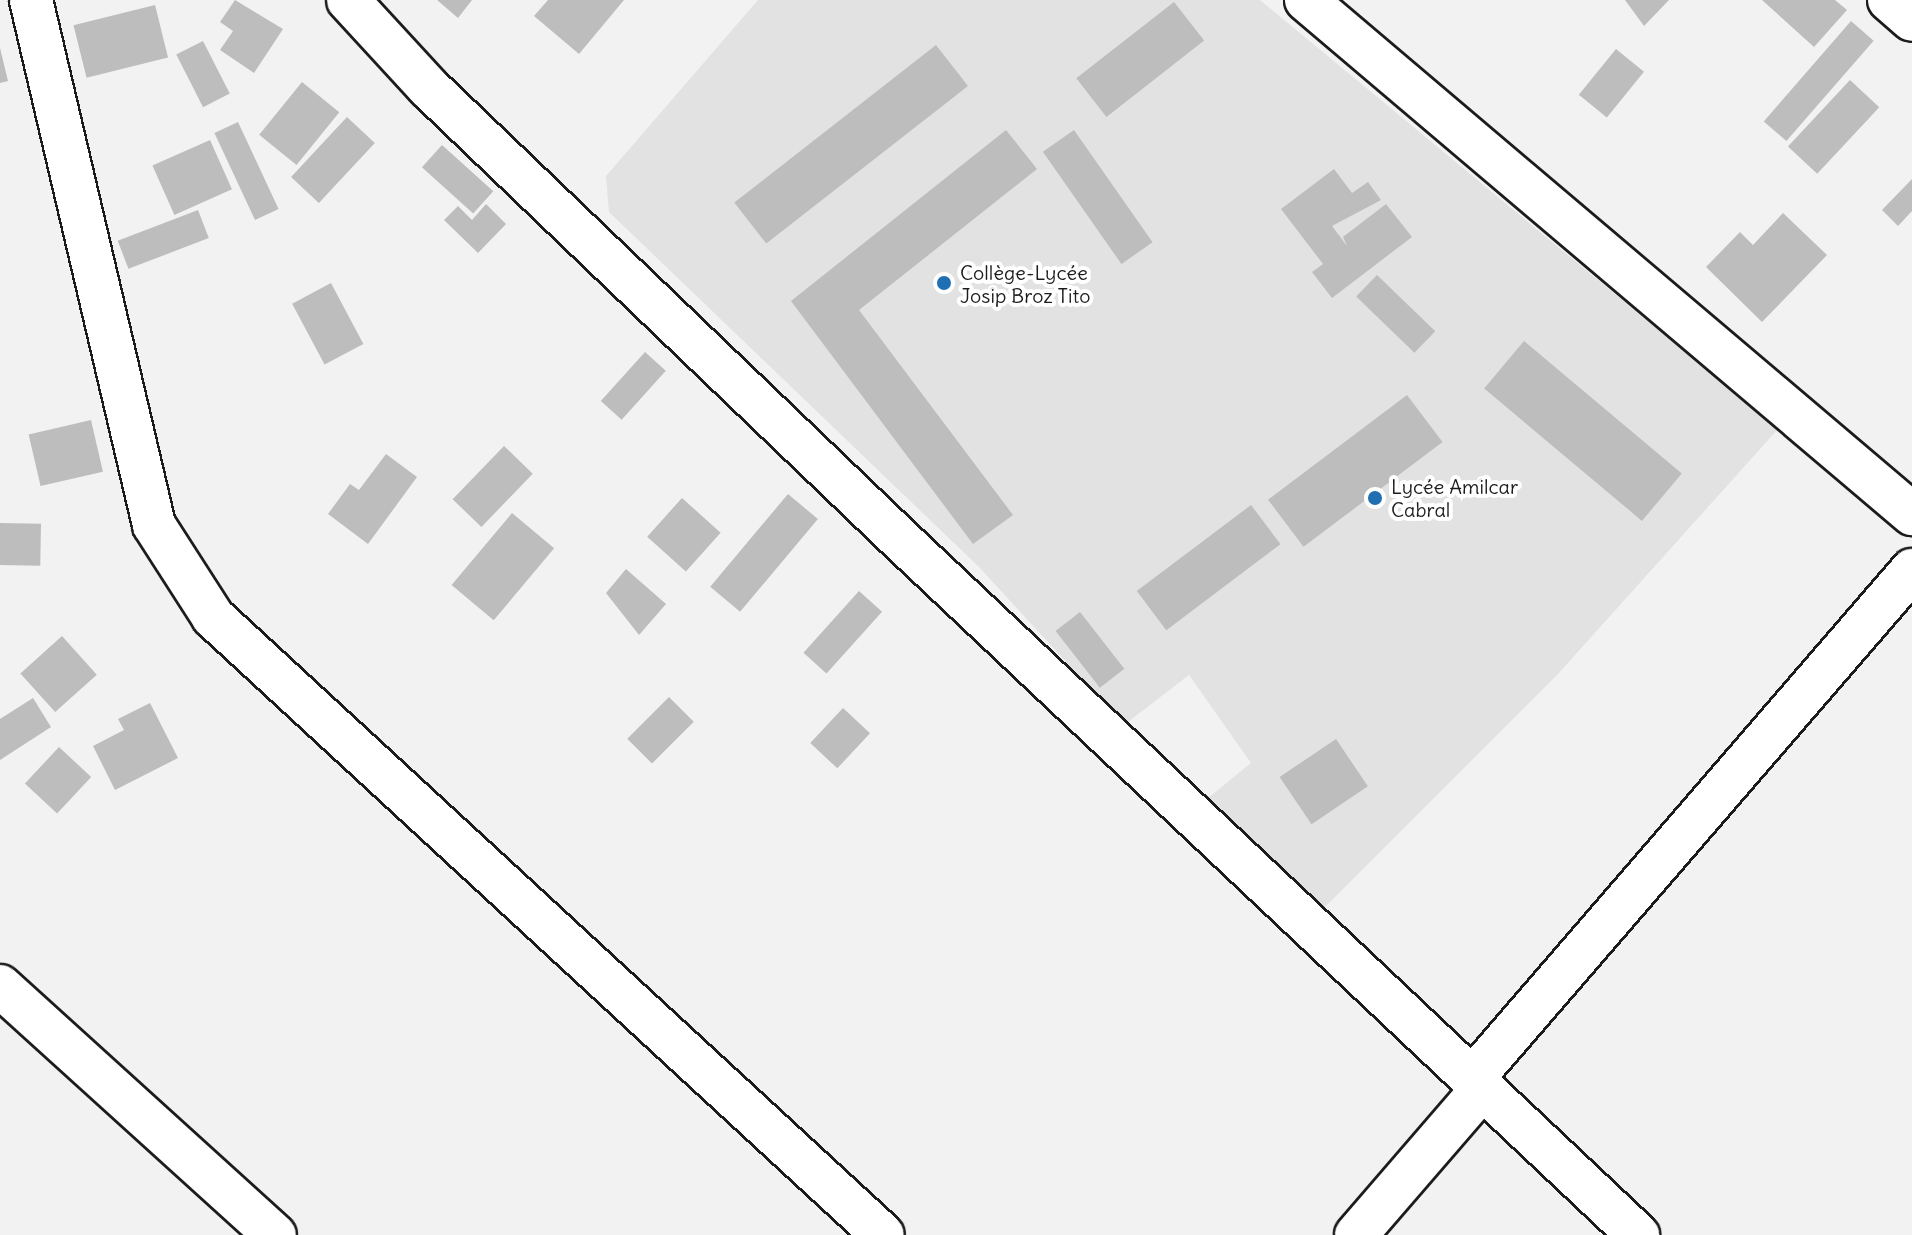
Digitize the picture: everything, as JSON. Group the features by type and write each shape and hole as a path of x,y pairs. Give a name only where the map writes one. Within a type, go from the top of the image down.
{"street":[{"path":"31,0 154,525 213,617 883,1235"},
{"path":"348,0 439,97 1638,1235"},
{"path":"1306,0 1912,514"},
{"path":"1889,0 1912,20"},
{"path":"1356,1235 1477,1084 1912,570"},
{"path":"0,986 275,1235"}],"shaded area":[{"path":"758,0 1260,0 1778,429 1558,674 1321,911 1202,803 1251,763 1189,675 1124,725 979,567 609,212 606,176"}],"building":[{"path":"235,0 283,29 254,73 220,50 233,31 220,22"},
{"path":"437,0 472,0 458,18"},
{"path":"548,0 624,0 579,54 534,16"},
{"path":"1625,0 1669,0 1644,26"},
{"path":"1762,0 1835,0 1847,10 1814,47"},
{"path":"1174,2 1204,41 1106,117 1076,78"},
{"path":"155,5 168,57 87,78 73,25"},
{"path":"1851,21 1874,41 1786,141 1764,121"},
{"path":"203,41 230,94 203,107 176,55"},
{"path":"936,45 968,86 766,244 734,203"},
{"path":"0,48 8,81 0,83"},
{"path":"1616,49 1644,72 1607,118 1579,95"},
{"path":"1850,80 1879,107 1817,174 1788,147"},
{"path":"302,82 339,112 297,165 259,135"},
{"path":"347,117 375,143 319,203 291,177"},
{"path":"238,122 279,209 255,220 214,133"},
{"path":"1006,130 1037,169 859,310 1013,515 973,544 791,301"},
{"path":"1074,130 1153,242 1121,264 1043,152"},
{"path":"210,140 232,189 174,215 152,166"},
{"path":"442,145 493,191 473,213 422,167"},
{"path":"1334,169 1352,193 1368,182 1381,200 1332,226 1347,246 1343,237 1386,204 1412,237 1332,298 1312,272 1323,264 1281,209"},
{"path":"1912,179 1912,211 1898,226 1882,210"},
{"path":"486,204 506,224 478,253 444,220 458,206 472,220"},
{"path":"198,210 209,238 128,269 118,241"},
{"path":"1783,213 1827,255 1762,322 1706,267 1740,232 1753,245"},
{"path":"1377,275 1435,331 1414,353 1356,297"},
{"path":"331,283 363,344 325,365 292,304"},
{"path":"1524,341 1682,473 1642,521 1484,388"},
{"path":"645,352 666,371 622,420 601,401"},
{"path":"1407,395 1443,442 1304,547 1268,500"},
{"path":"91,420 103,472 41,486 29,434"},
{"path":"504,446 533,474 481,527 453,499"},
{"path":"386,454 417,477 368,544 328,514 350,484 359,490"},
{"path":"788,494 818,519 740,612 710,587"},
{"path":"682,498 721,533 686,571 647,537"},
{"path":"1251,505 1280,544 1166,630 1137,591"},
{"path":"512,513 554,548 494,620 452,585"},
{"path":"0,523 41,524 40,566 0,565"},
{"path":"626,569 666,604 639,635 606,593"},
{"path":"859,591 882,612 826,673 803,653"},
{"path":"1080,612 1124,669 1100,688 1056,631"},
{"path":"62,636 97,675 55,712 20,673"},
{"path":"669,697 694,722 652,763 627,739"},
{"path":"33,698 51,727 0,760 0,719"},
{"path":"150,703 178,758 115,790 93,746 124,730 118,719"},
{"path":"843,708 870,733 837,768 810,743"},
{"path":"1336,739 1368,786 1311,824 1280,777"},
{"path":"59,747 91,777 57,814 25,784"}],"place":[{"name":"Collège-Lycée Josip Broz Tito","path":"944,283"},
{"name":"Lycée Amilcar Cabral","path":"1375,498"}]}
